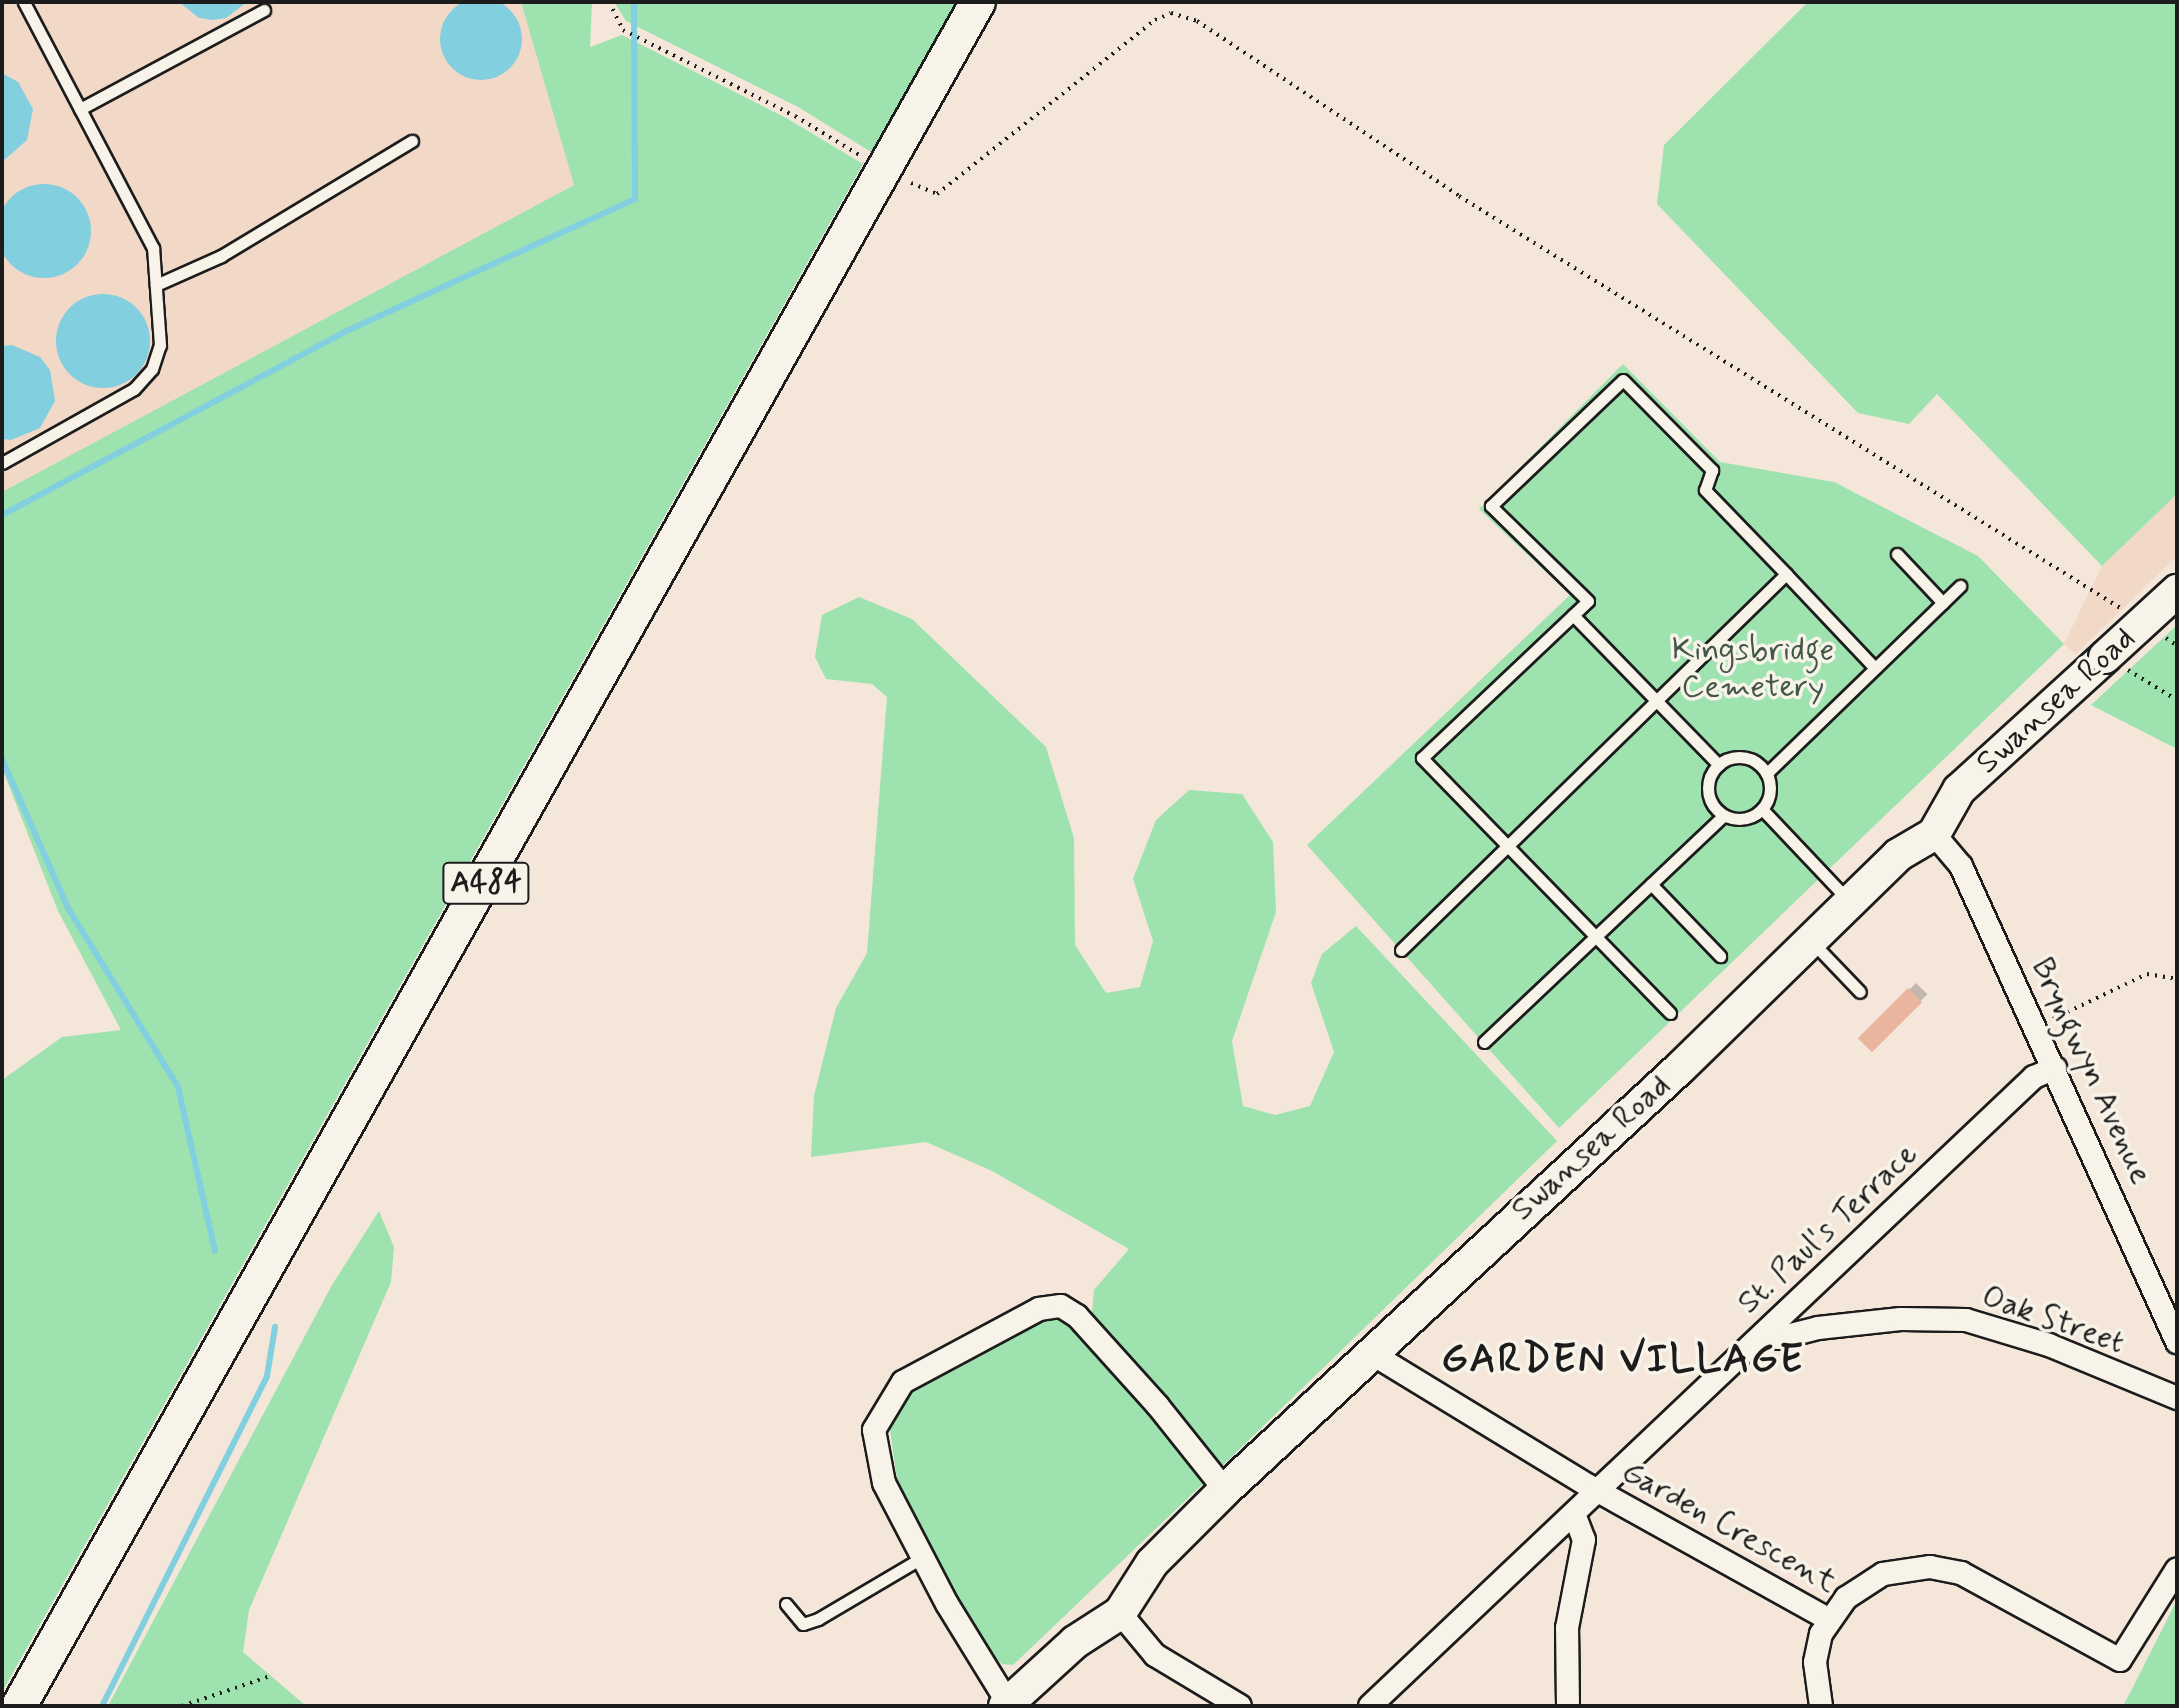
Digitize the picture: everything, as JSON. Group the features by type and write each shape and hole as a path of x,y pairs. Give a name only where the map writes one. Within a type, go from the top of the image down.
{"main road":[{"name":"A484","path":"19,1706 978,2"},
{"name":"Swansea Road","path":"1006,1705 1075,1642 1120,1613 1152,1563 1225,1490 1681,1067 1848,901 1898,855 1934,834 1959,790 2177,591"}],"street":[{"name":"Bryngwyn Avenue","path":"1934,834 1961,866 2177,1342"},
{"name":"St. Paul's Terrace","path":"1370,1706 1575,1516 2034,1077 2055,1068"},
{"path":"1006,1705 884,1483 876,1454 874,1430 884,1406 903,1382 1039,1309 1061,1306 1077,1316 1225,1490"},
{"name":"Oak Street","path":"1764,1333 1779,1338 1818,1328 1901,1319 1966,1320 2049,1345 2177,1398"},
{"name":"Garden Crescent","path":"1371,1353 1599,1492 1828,1619"},
{"path":"1568,1706 1567,1628 1584,1540 1575,1516"},
{"name":"Garden Crescent","path":"1821,1706 1815,1662 1828,1619 1870,1579 1896,1570 1930,1567 1961,1573 2120,1660 2177,1569"},
{"path":"1120,1613 1155,1655 1240,1706"}],"lane":[{"path":"2,463 142,381 160,345 153,248 24,2"},
{"path":"80,109 264,10"},
{"path":"156,285 221,256 412,141"},
{"path":"1670,1013 1422,758 1588,601 1491,506 1623,380 1712,470 1705,490 1875,668"},
{"path":"1897,554 1943,603"},
{"path":"1401,950 1786,574"},
{"path":"1767,773 1960,586"},
{"path":"1573,615 1719,765"},
{"path":"1723,816 1708,790 1719,765 1739,757 1767,773"},
{"path":"1723,816 1746,819 1762,809 1770,792 1767,773"},
{"path":"1762,809 1848,901"},
{"path":"1484,1042 1723,816"},
{"path":"1651,884 1720,956"},
{"path":"1810,940 1860,992"},
{"path":"786,1604 803,1624 818,1619 923,1557"}],"path":[{"path":"609,2 623,30 795,116 862,156"},
{"path":"911,183 937,194 963,170 1155,20 1171,13 1197,21 1459,196 1997,527 2126,612"},
{"path":"2164,637 2177,646"},
{"path":"2105,657 2177,700"},
{"path":"2036,1027 2147,974 2177,979"},
{"path":"182,1706 270,1676"}],"shaded area":[{"path":"2,2 521,2 574,185 2,492"},
{"path":"2177,494 2177,556 2076,654 2064,644 2102,566"}],"green space":[{"path":"521,2 592,2 590,47 622,35 788,119 863,164 2,1692 2,1080 62,1037 121,1030 58,911 2,768 2,492 574,185"},
{"path":"614,2 956,2 871,152 798,107 626,21"},
{"path":"1808,2 2177,2 2177,494 2102,566 1937,394 1909,424 1858,413 1657,204 1664,145"},
{"name":"Kingsbridge Cemetery","path":"1623,364 1720,462 1834,482 1978,556 2064,644 1559,1128 1307,845 1570,595 1479,509"},
{"path":"859,597 912,619 1046,747 1074,838 1075,945 1106,993 1140,987 1153,941 1133,879 1156,820 1189,790 1242,794 1273,842 1276,912 1232,1041 1243,1106 1275,1115 1310,1106 1334,1052 1311,983 1322,954 1356,926 1557,1141 1219,1469 1092,1313 1094,1290 1129,1249 992,1171 926,1142 811,1157 814,1096 836,1008 867,953 887,697 872,684 826,679 815,657 822,615"},
{"path":"2177,625 2177,749 2091,705"},
{"path":"379,1211 394,1247 391,1282 249,1610 243,1652 306,1706 108,1706 332,1285"},
{"path":"1059,1318 1074,1321 1209,1478 1013,1665 1002,1664 991,1657 898,1486 890,1429 900,1404 917,1388 1040,1323"},
{"path":"2177,1600 2177,1706 2123,1706 2133,1687"}],"water":[{"path":"481,-2 497,2 510,10 518,23 522,39 518,55 510,68 497,76 481,80 465,76 452,68 444,55 440,39 444,23 452,10 465,2"},
{"path":"179,2 247,2 226,18 213,20 199,18"},
{"path":"2,73 18,82 33,109 27,140 2,162"},
{"path":"44,184 62,188 77,198 87,213 91,231 87,249 77,264 62,274 44,278 26,274 11,264 1,249 -3,231 1,213 11,198 26,188"},
{"path":"103,294 121,297 136,308 147,323 150,341 147,359 136,374 121,385 103,388 85,385 70,374 59,359 56,341 59,323 70,308 85,297"},
{"path":"12,345 40,357 50,370 55,401 40,428 11,440 2,439 2,346"}],"building":[{"path":"1908,988 1922,1002 1872,1052 1858,1038"}],"waterway":[{"path":"2,515 351,329 635,199 634,2"},
{"path":"2,759 68,908 178,1087 215,1251"},
{"path":"102,1706 267,1376 275,1327"}],"district":[{"name":"GARDEN VILLAGE","path":"1623,1360"}]}
